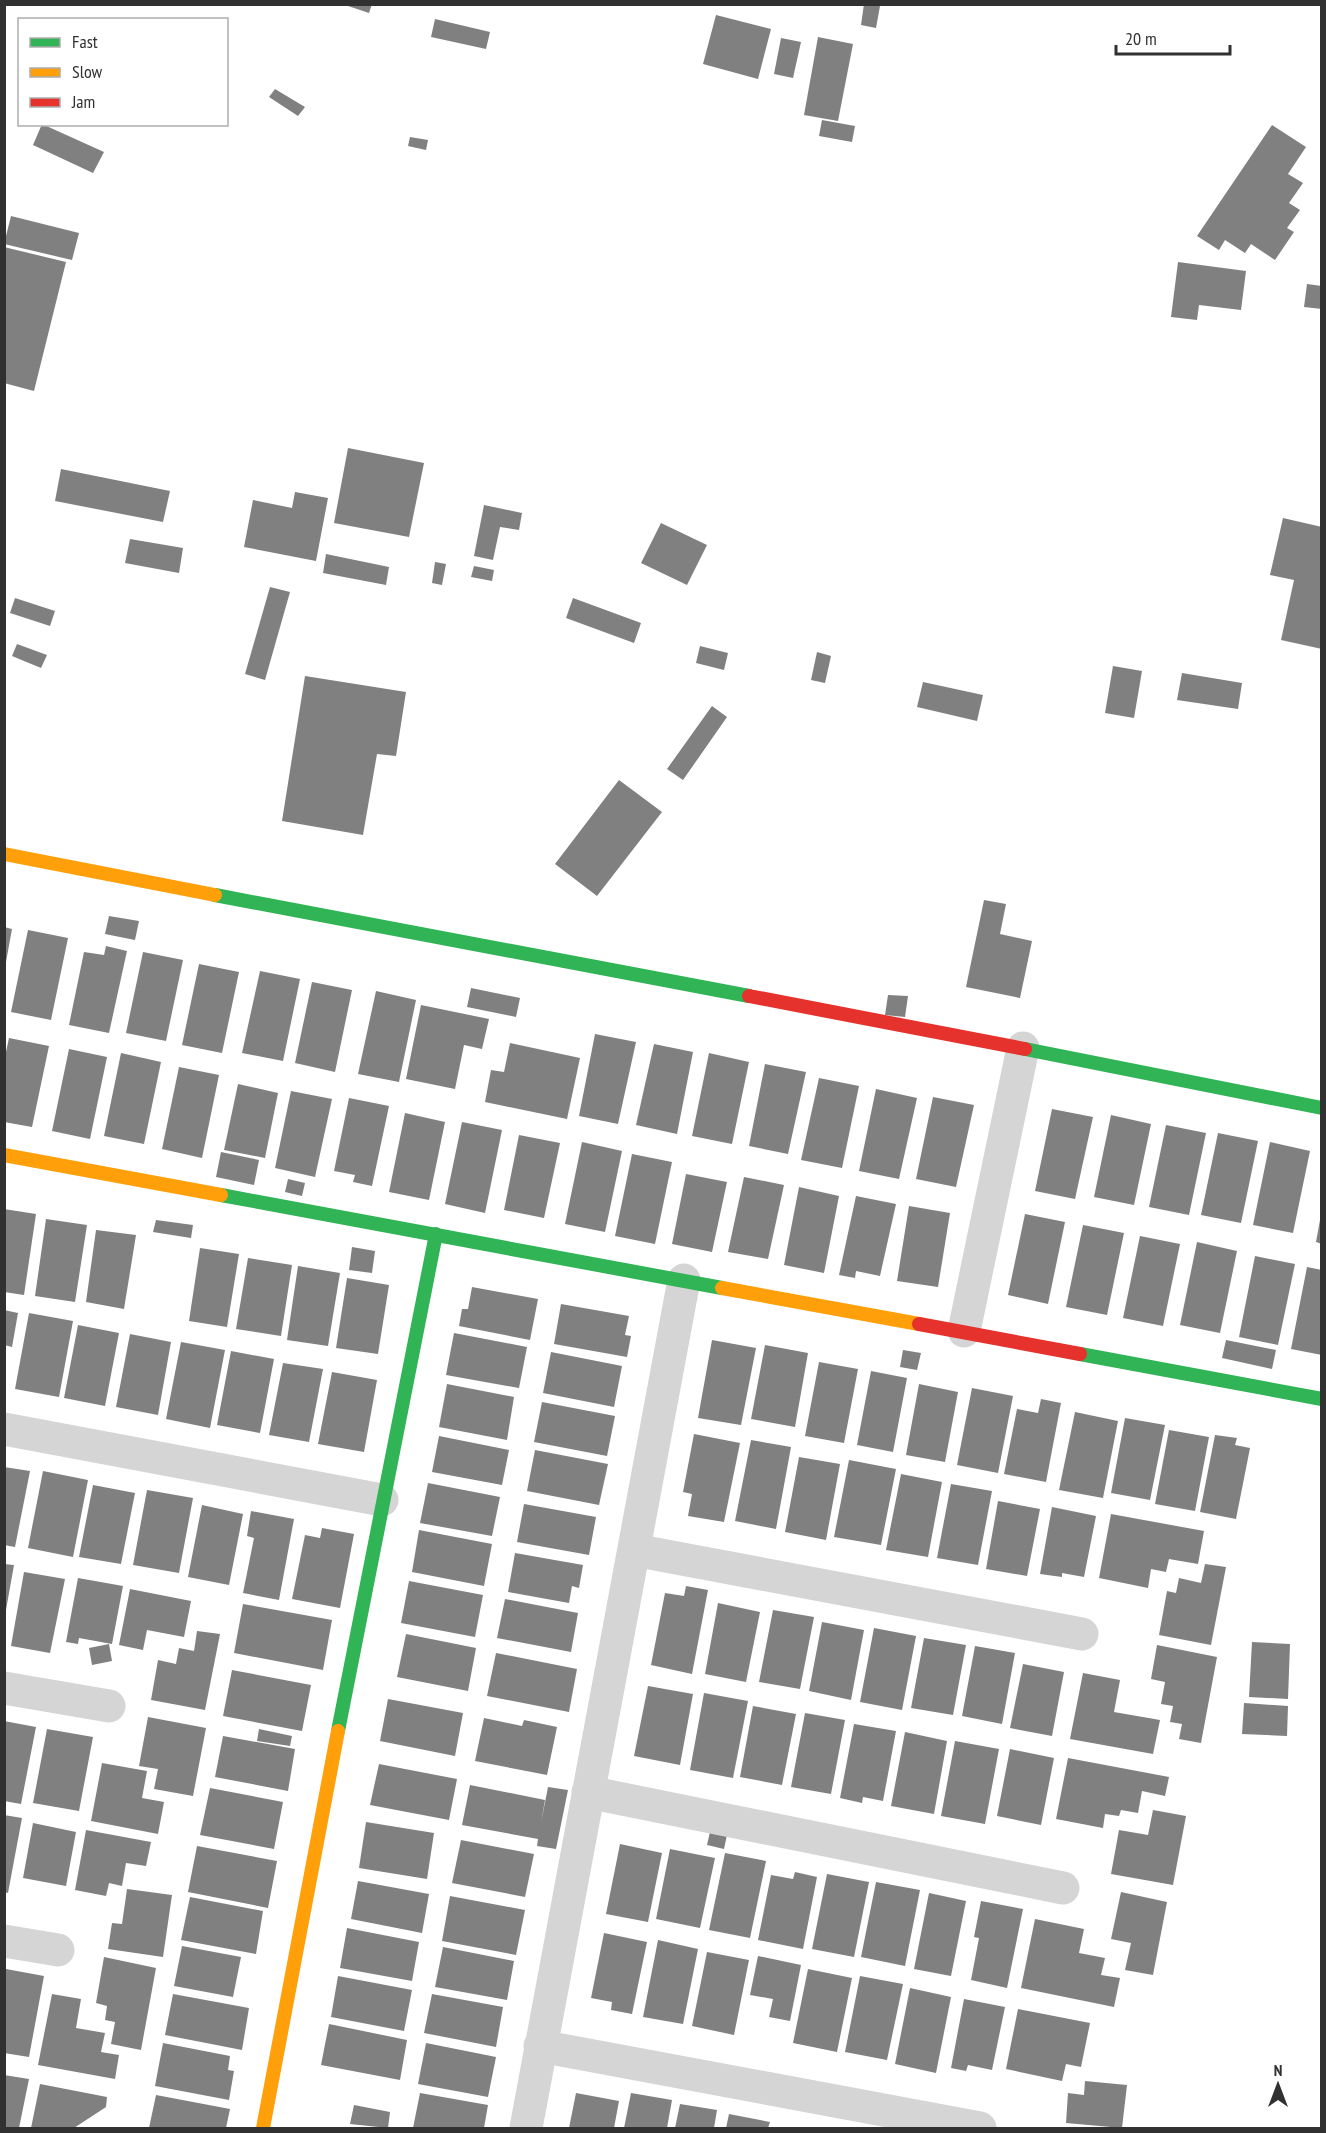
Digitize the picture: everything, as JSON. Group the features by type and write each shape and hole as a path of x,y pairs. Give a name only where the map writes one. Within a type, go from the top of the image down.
{"street":[{"path":"4,854 402,932 1023,1048 1322,1108"},
{"path":"964,1331 1023,1048"},
{"path":"4,1155 1322,1399"},
{"path":"263,2128 382,1500 436,1234"},
{"path":"526,2128 684,1280"},
{"path":"4,1429 382,1500"},
{"path":"634,1550 1082,1634"},
{"path":"4,1688 109,1706"},
{"path":"588,1792 1063,1888"},
{"path":"4,1941 58,1950"},
{"path":"540,2046 980,2128"}],"building":[{"path":"342,4 372,4 369,13"},
{"path":"864,4 880,6 876,28 861,25"},
{"path":"716,15 771,29 758,79 703,64"},
{"path":"435,19 490,32 486,49 431,37"},
{"path":"818,37 853,44 838,121 804,115"},
{"path":"781,38 801,42 793,78 774,74"},
{"path":"275,89 305,107 298,116 269,97"},
{"path":"822,120 855,126 852,142 819,136"},
{"path":"1272,125 1306,147 1288,174 1303,183 1289,203 1300,210 1287,228 1294,232 1275,260 1251,244 1245,253 1225,240 1219,250 1197,236"},
{"path":"41,126 46,126 104,152 93,173 33,145"},
{"path":"410,137 428,140 426,150 408,146"},
{"path":"11,216 79,233 72,260 4,244"},
{"path":"4,247 66,262 34,391 4,383"},
{"path":"1178,262 1246,271 1241,310 1199,305 1197,320 1171,317"},
{"path":"1307,284 1322,286 1322,309 1304,307"},
{"path":"348,448 424,463 409,537 334,523"},
{"path":"61,469 170,491 163,522 55,501"},
{"path":"295,492 328,498 316,561 244,547 253,500 292,508"},
{"path":"484,505 522,513 519,530 500,527 493,560 474,556"},
{"path":"1283,518 1322,527 1322,649 1281,640 1294,580 1270,575"},
{"path":"661,523 707,545 687,585 641,563"},
{"path":"130,539 183,548 179,573 125,563"},
{"path":"326,554 389,567 386,585 323,573"},
{"path":"435,562 446,564 442,585 432,583"},
{"path":"474,566 494,570 492,581 471,577"},
{"path":"270,587 290,592 265,680 245,674"},
{"path":"15,598 55,611 50,626 10,613"},
{"path":"573,598 641,623 634,643 566,618"},
{"path":"17,644 47,655 41,668 12,656"},
{"path":"700,646 728,653 724,670 696,663"},
{"path":"817,652 831,656 825,683 811,680"},
{"path":"1113,666 1142,671 1134,718 1105,713"},
{"path":"1182,673 1242,683 1238,709 1177,700"},
{"path":"305,676 406,692 396,756 377,754 363,835 282,821"},
{"path":"923,682 983,695 977,721 917,707"},
{"path":"712,706 727,717 683,780 667,769"},
{"path":"619,780 662,812 597,896 555,864"},
{"path":"984,900 1006,904 1000,934 1032,941 1020,998 966,987"},
{"path":"109,916 139,921 135,940 105,934"},
{"path":"4,927 12,929 6,962 4,962"},
{"path":"28,930 68,938 51,1020 11,1012"},
{"path":"106,946 127,951 109,1033 69,1025 84,952 104,955"},
{"path":"143,952 183,960 166,1041 126,1033"},
{"path":"199,964 239,972 222,1053 182,1045"},
{"path":"260,971 300,979 283,1061 242,1053"},
{"path":"312,982 352,990 335,1072 295,1063"},
{"path":"471,988 520,998 516,1017 467,1007"},
{"path":"376,991 416,1000 399,1082 358,1074"},
{"path":"888,995 908,996 905,1017 885,1015"},
{"path":"421,1005 489,1019 482,1049 464,1045 455,1089 406,1079"},
{"path":"595,1034 636,1042 618,1124 579,1116"},
{"path":"9,1038 49,1046 32,1127 4,1122 4,1061"},
{"path":"510,1043 580,1058 567,1119 485,1102 491,1070 504,1072"},
{"path":"654,1044 693,1052 677,1134 636,1125"},
{"path":"69,1049 107,1057 90,1139 52,1131"},
{"path":"121,1053 161,1062 144,1144 104,1136"},
{"path":"709,1053 749,1062 732,1144 692,1136"},
{"path":"765,1064 806,1072 788,1154 749,1146"},
{"path":"179,1067 219,1075 202,1158 162,1149"},
{"path":"819,1078 859,1086 842,1168 801,1160"},
{"path":"238,1084 278,1093 265,1158 224,1150"},
{"path":"876,1089 917,1098 899,1179 859,1171"},
{"path":"291,1091 332,1099 315,1177 275,1168"},
{"path":"933,1097 974,1105 956,1187 916,1179"},
{"path":"349,1098 389,1106 372,1186 353,1182 355,1175 334,1171"},
{"path":"1052,1109 1093,1117 1075,1199 1035,1191"},
{"path":"405,1113 445,1122 429,1200 389,1192"},
{"path":"1111,1115 1151,1124 1134,1205 1094,1197"},
{"path":"462,1122 502,1130 485,1213 445,1204"},
{"path":"1166,1125 1206,1133 1189,1215 1149,1207"},
{"path":"1218,1133 1258,1141 1241,1223 1201,1215"},
{"path":"519,1135 560,1143 544,1218 504,1210"},
{"path":"582,1142 622,1151 605,1232 565,1224"},
{"path":"1270,1142 1310,1151 1293,1233 1253,1225"},
{"path":"221,1152 259,1160 254,1185 216,1177"},
{"path":"632,1154 672,1162 655,1244 615,1236"},
{"path":"686,1174 727,1182 712,1252 672,1244"},
{"path":"744,1177 784,1185 768,1259 728,1252"},
{"path":"288,1179 305,1183 302,1196 285,1192"},
{"path":"799,1187 839,1196 824,1273 784,1265"},
{"path":"856,1196 896,1204 880,1276 856,1271 855,1278 839,1275"},
{"path":"909,1206 950,1213 938,1287 897,1281"},
{"path":"4,1209 36,1214 24,1295 4,1292"},
{"path":"1025,1214 1065,1222 1048,1304 1008,1295"},
{"path":"46,1219 87,1225 75,1302 35,1296"},
{"path":"156,1220 193,1225 191,1238 153,1232"},
{"path":"1320,1220 1322,1221 1322,1244 1316,1242"},
{"path":"1083,1225 1124,1233 1107,1315 1066,1307"},
{"path":"96,1230 136,1235 124,1309 86,1302"},
{"path":"1140,1236 1180,1244 1163,1326 1123,1318"},
{"path":"1197,1242 1237,1251 1220,1333 1180,1325"},
{"path":"352,1247 375,1251 372,1273 349,1270"},
{"path":"200,1248 239,1254 227,1327 189,1321"},
{"path":"1255,1256 1295,1264 1278,1345 1239,1337"},
{"path":"248,1258 292,1265 281,1336 236,1329"},
{"path":"298,1266 340,1273 328,1346 287,1340"},
{"path":"1307,1267 1322,1270 1322,1355 1291,1349"},
{"path":"347,1278 389,1285 378,1354 336,1348"},
{"path":"472,1287 538,1299 530,1340 459,1326 462,1309 468,1309"},
{"path":"561,1304 629,1316 625,1335 631,1336 627,1357 554,1344"},
{"path":"4,1310 18,1313 12,1347 4,1345"},
{"path":"29,1313 73,1321 59,1397 15,1389"},
{"path":"78,1325 119,1333 105,1406 64,1398"},
{"path":"454,1333 527,1347 519,1388 446,1375"},
{"path":"130,1334 171,1342 158,1415 116,1407"},
{"path":"712,1340 756,1348 741,1425 698,1418"},
{"path":"1226,1340 1276,1350 1272,1369 1222,1358"},
{"path":"181,1342 225,1350 210,1428 166,1419"},
{"path":"765,1345 808,1353 795,1427 751,1419"},
{"path":"903,1350 921,1353 917,1370 900,1367"},
{"path":"231,1351 274,1359 260,1433 217,1425"},
{"path":"551,1352 622,1366 614,1407 543,1393"},
{"path":"819,1362 858,1369 844,1443 805,1436"},
{"path":"283,1363 323,1369 309,1442 269,1435"},
{"path":"871,1371 907,1378 893,1452 857,1445"},
{"path":"332,1372 377,1380 364,1452 318,1444"},
{"path":"447,1384 514,1397 507,1440 439,1427"},
{"path":"919,1384 958,1392 945,1462 906,1455"},
{"path":"972,1388 1013,1396 998,1473 957,1465"},
{"path":"1041,1399 1061,1403 1046,1482 1004,1474 1017,1409 1038,1413"},
{"path":"542,1402 615,1416 607,1456 534,1442"},
{"path":"1075,1412 1118,1421 1103,1498 1059,1490"},
{"path":"1125,1418 1165,1425 1150,1500 1111,1493"},
{"path":"1169,1430 1209,1437 1195,1511 1155,1504"},
{"path":"694,1434 740,1443 724,1522 688,1516 692,1494 683,1492"},
{"path":"1215,1435 1237,1438 1235,1445 1250,1448 1236,1519 1200,1512"},
{"path":"439,1436 509,1450 502,1485 432,1472"},
{"path":"751,1440 791,1447 776,1529 735,1521"},
{"path":"535,1450 608,1464 599,1505 527,1491"},
{"path":"799,1457 840,1464 826,1540 785,1532"},
{"path":"849,1460 896,1469 881,1545 834,1537"},
{"path":"4,1467 30,1471 15,1547 4,1545"},
{"path":"43,1471 88,1480 73,1557 28,1548"},
{"path":"901,1474 942,1482 928,1557 886,1550"},
{"path":"428,1483 500,1497 492,1536 420,1523"},
{"path":"951,1484 992,1491 978,1565 937,1558"},
{"path":"93,1485 135,1493 121,1564 79,1557"},
{"path":"147,1490 193,1498 179,1573 133,1565"},
{"path":"998,1501 1040,1509 1027,1576 986,1569"},
{"path":"524,1504 596,1517 589,1555 517,1542"},
{"path":"202,1505 243,1514 229,1585 188,1577"},
{"path":"1052,1507 1096,1516 1084,1577 1062,1573 1062,1577 1040,1574"},
{"path":"251,1511 294,1519 279,1600 243,1593 254,1538 247,1536"},
{"path":"1111,1514 1204,1531 1198,1564 1169,1559 1166,1572 1151,1569 1148,1588 1099,1578"},
{"path":"322,1528 354,1534 340,1608 292,1599 305,1535 320,1538"},
{"path":"419,1530 492,1544 484,1586 412,1572"},
{"path":"515,1553 583,1565 579,1588 572,1586 569,1603 508,1592"},
{"path":"4,1564 14,1565 6,1610 4,1610"},
{"path":"1205,1564 1226,1567 1211,1645 1159,1635 1167,1591 1176,1593 1179,1578 1201,1583"},
{"path":"24,1572 65,1579 50,1653 11,1646"},
{"path":"78,1578 123,1586 112,1644 79,1638 78,1644 66,1642"},
{"path":"409,1581 483,1595 475,1637 401,1623"},
{"path":"686,1586 708,1590 692,1674 651,1665 665,1593 684,1596"},
{"path":"130,1589 191,1601 184,1637 147,1630 143,1650 119,1645"},
{"path":"505,1599 578,1613 571,1652 497,1638"},
{"path":"718,1603 760,1612 746,1682 705,1674"},
{"path":"243,1604 332,1620 323,1670 234,1653"},
{"path":"773,1610 814,1617 800,1689 759,1682"},
{"path":"822,1622 864,1630 851,1700 809,1691"},
{"path":"874,1628 916,1636 902,1710 860,1702"},
{"path":"197,1631 220,1634 205,1710 151,1700 158,1660 176,1664 179,1648 194,1651"},
{"path":"406,1634 476,1648 468,1691 397,1677"},
{"path":"924,1638 966,1645 953,1715 911,1708"},
{"path":"1252,1642 1290,1644 1288,1699 1249,1697"},
{"path":"109,1644 112,1661 92,1665 89,1648"},
{"path":"1157,1645 1217,1657 1201,1743 1179,1739 1182,1724 1170,1722 1173,1706 1161,1704 1165,1682 1151,1679"},
{"path":"975,1646 1015,1653 1002,1724 962,1716"},
{"path":"496,1653 577,1669 569,1712 487,1696"},
{"path":"1023,1664 1064,1672 1052,1736 1010,1728"},
{"path":"232,1670 311,1685 302,1731 223,1716"},
{"path":"1083,1673 1120,1680 1114,1712 1160,1720 1153,1754 1070,1739"},
{"path":"648,1686 693,1694 680,1765 634,1756"},
{"path":"704,1693 748,1701 733,1778 690,1770"},
{"path":"388,1699 463,1713 455,1756 380,1741"},
{"path":"1244,1703 1288,1706 1287,1736 1242,1734"},
{"path":"753,1706 796,1714 782,1785 740,1777"},
{"path":"805,1713 845,1720 831,1794 791,1787"},
{"path":"148,1717 206,1728 193,1796 154,1789 158,1769 139,1766"},
{"path":"484,1718 522,1726 524,1720 557,1727 547,1775 475,1761"},
{"path":"4,1721 36,1727 21,1804 4,1801"},
{"path":"854,1724 896,1731 883,1801 863,1797 862,1803 840,1798"},
{"path":"47,1729 93,1737 79,1811 33,1803"},
{"path":"259,1729 292,1736 290,1746 257,1741"},
{"path":"905,1732 947,1741 934,1814 891,1806"},
{"path":"223,1736 295,1749 288,1791 215,1777"},
{"path":"955,1741 999,1749 985,1824 941,1816"},
{"path":"1010,1749 1054,1758 1041,1825 997,1816"},
{"path":"1068,1758 1169,1777 1165,1796 1142,1791 1138,1813 1121,1810 1119,1816 1105,1814 1103,1828 1056,1819"},
{"path":"102,1763 147,1771 142,1798 164,1802 158,1834 91,1821"},
{"path":"379,1764 457,1779 449,1820 370,1805"},
{"path":"470,1785 545,1800 541,1823 548,1787 568,1790 556,1849 537,1846 538,1839 462,1825"},
{"path":"210,1788 283,1802 274,1849 200,1835"},
{"path":"1153,1810 1186,1816 1173,1885 1111,1874 1119,1830 1148,1835"},
{"path":"4,1815 22,1818 8,1893 4,1892"},
{"path":"366,1822 434,1833 427,1879 359,1868"},
{"path":"33,1823 76,1832 66,1886 23,1878"},
{"path":"86,1830 151,1842 146,1866 126,1863 122,1886 109,1883 106,1896 75,1890"},
{"path":"710,1832 727,1835 724,1849 707,1845"},
{"path":"461,1840 534,1854 525,1897 452,1883"},
{"path":"620,1844 662,1853 648,1922 606,1914"},
{"path":"197,1846 277,1861 268,1908 188,1892"},
{"path":"670,1849 715,1858 700,1928 656,1919"},
{"path":"725,1853 766,1861 750,1938 709,1930"},
{"path":"795,1872 817,1877 803,1949 758,1940 771,1875 793,1879"},
{"path":"827,1874 869,1882 854,1957 812,1949"},
{"path":"358,1881 429,1894 422,1933 351,1919"},
{"path":"876,1882 920,1890 905,1966 861,1957"},
{"path":"127,1889 172,1895 163,1957 108,1949 112,1923 122,1924"},
{"path":"1121,1892 1167,1902 1153,1975 1125,1970 1131,1943 1111,1939"},
{"path":"929,1893 966,1901 951,1976 914,1969"},
{"path":"450,1896 525,1910 516,1955 442,1941"},
{"path":"190,1897 263,1911 256,1954 181,1940"},
{"path":"981,1901 1023,1909 1007,1988 971,1980 979,1938 974,1937"},
{"path":"1035,1919 1084,1929 1079,1953 1105,1958 1101,1975 1120,1978 1114,2007 1021,1988"},
{"path":"347,1928 419,1942 412,1981 340,1968"},
{"path":"604,1933 647,1942 632,2014 611,2010 612,2002 591,1998"},
{"path":"658,1940 698,1949 683,2024 643,2017"},
{"path":"182,1946 241,1957 233,1997 174,1986"},
{"path":"443,1947 514,1961 507,2000 435,1987"},
{"path":"707,1952 749,1960 734,2035 692,2026"},
{"path":"758,1956 801,1965 790,2021 769,2017 773,1999 750,1995"},
{"path":"104,1957 156,1968 141,2050 111,2044 115,2022 105,2020 107,2006 96,2003"},
{"path":"6,1969 44,1976 29,2057 4,2053"},
{"path":"808,1969 852,1978 837,2052 793,2043"},
{"path":"338,1976 412,1990 404,2031 331,2017"},
{"path":"860,1976 903,1984 887,2060 845,2052"},
{"path":"910,1988 951,1997 936,2073 895,2064"},
{"path":"52,1994 81,1999 76,2028 105,2033 101,2052 119,2055 115,2079 38,2065"},
{"path":"173,1994 249,2008 242,2050 165,2035"},
{"path":"432,1994 503,2007 496,2047 424,2033"},
{"path":"964,1999 1005,2007 992,2070 968,2065 966,2071 951,2068"},
{"path":"1018,2009 1090,2023 1081,2067 1066,2064 1062,2081 1006,2069"},
{"path":"329,2024 407,2040 400,2080 321,2065"},
{"path":"163,2043 230,2056 228,2070 234,2071 229,2100 155,2086"},
{"path":"426,2043 496,2057 488,2097 418,2084"},
{"path":"4,2075 29,2079 19,2128 4,2128"},
{"path":"1085,2081 1127,2085 1122,2128 1066,2123 1068,2093 1084,2095"},
{"path":"40,2084 107,2097 106,2107 74,2128 31,2128"},
{"path":"420,2093 488,2105 484,2128 413,2128"},
{"path":"576,2093 619,2101 614,2128 569,2128"},
{"path":"631,2093 672,2100 667,2128 624,2128"},
{"path":"156,2095 230,2109 226,2128 149,2128"},
{"path":"680,2104 717,2110 714,2128 675,2128"},
{"path":"354,2105 390,2112 388,2128 350,2124"},
{"path":"729,2114 770,2122 768,2128 726,2128"}],"traffic: fast":[{"path":"215,895 749,996"},
{"path":"1025,1049 1322,1108"},
{"path":"221,1195 722,1288"},
{"path":"338,1731 436,1234"},
{"path":"1080,1354 1322,1399"}],"traffic: slow":[{"path":"4,854 215,895"},
{"path":"4,1155 221,1195"},
{"path":"722,1288 919,1324"},
{"path":"263,2128 338,1731"}],"traffic: jam":[{"path":"749,996 1025,1049"},
{"path":"919,1324 1080,1354"}]}
